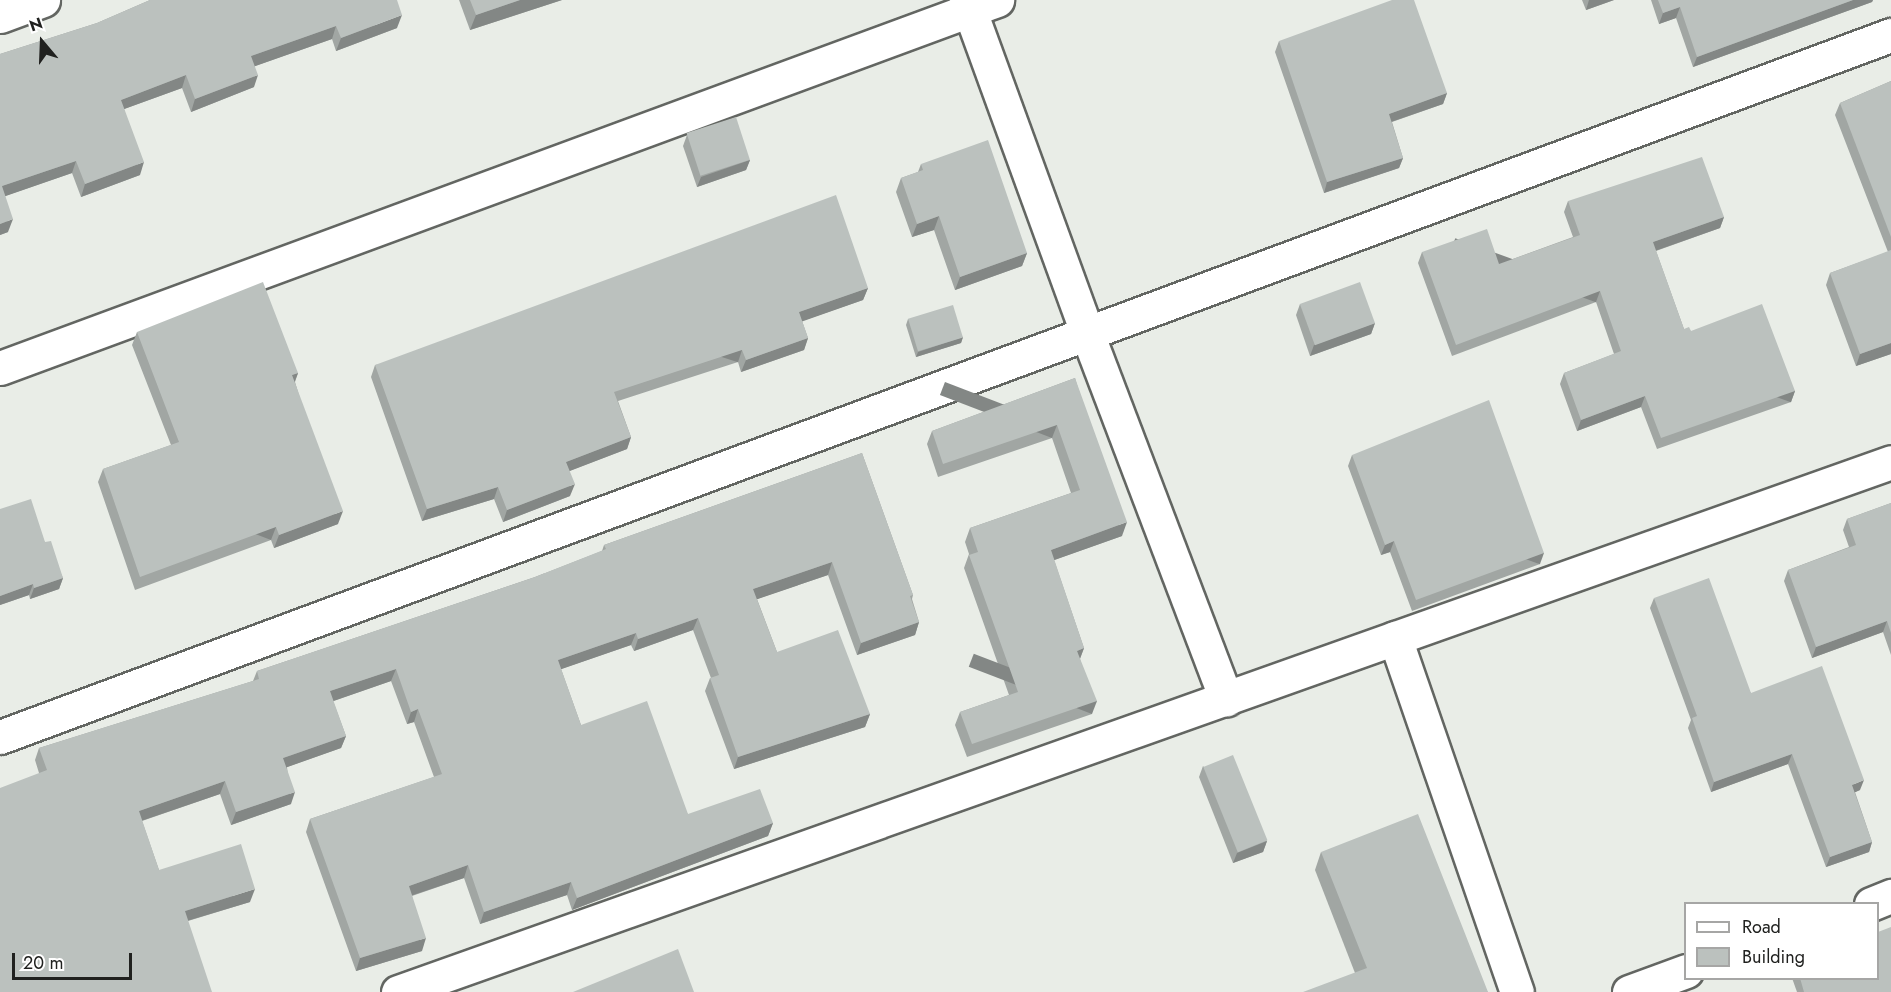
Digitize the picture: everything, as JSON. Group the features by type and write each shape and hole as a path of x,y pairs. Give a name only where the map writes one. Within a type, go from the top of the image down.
{"street":[{"path":"0,16 44,0"},
{"path":"0,368 978,3 1087,333 1226,699"},
{"path":"0,737 1891,35"},
{"path":"398,992 1891,462"},
{"path":"1395,638 1517,992"},
{"path":"1874,902 1891,896"},
{"path":"1629,992 1684,973"}],"building":[{"path":"150,0 397,0 402,15 341,38 336,26 251,56 258,75 195,99 186,75 121,100 144,162 85,184 76,161 2,186 13,219 0,224 0,54 97,23"},
{"path":"470,0 520,0 476,15"},
{"path":"1392,0 1414,0 1447,93 1389,114 1403,158 1327,182 1279,41"},
{"path":"1658,0 1853,0 1697,57 1680,7 1663,13"},
{"path":"1891,81 1891,237 1840,103"},
{"path":"736,117 750,160 700,176 687,133"},
{"path":"988,140 1027,253 960,277 939,216 917,224 901,178 923,170 921,164"},
{"path":"1702,157 1724,217 1653,242 1684,329 1689,327 1691,331 1762,304 1795,391 1661,438 1645,396 1581,420 1564,373 1621,351 1600,291 1456,345 1422,252 1487,229 1499,264 1580,235 1568,201"},
{"path":"836,195 868,288 799,312 808,338 746,360 742,350 614,392 631,437 566,462 575,484 507,510 498,487 427,509 375,365"},
{"path":"1891,250 1891,343 1860,354 1830,273"},
{"path":"263,282 298,373 292,375 343,511 279,535 276,527 140,577 103,469 179,442 137,332"},
{"path":"1360,282 1375,323 1315,345 1300,304"},
{"path":"953,305 963,338 918,351 908,319"},
{"path":"1075,378 1127,522 1051,550 1084,648 1077,651 1097,701 972,744 960,712 1018,692 969,555 978,552 970,528 1080,490 1057,425 943,464 932,431"},
{"path":"1489,400 1544,553 1416,600 1394,541 1385,545 1352,455"},
{"path":"862,453 913,595 910,596 919,622 861,643 832,562 753,589 777,652 838,630 870,714 738,757 710,678 719,675 698,618 638,639 636,633 558,660 581,725 647,701 688,814 760,789 773,823 577,898 571,882 484,912 468,865 409,886 426,938 360,958 310,819 442,774 418,709 411,712 396,669 330,691 346,736 283,758 295,792 236,812 225,781 139,811 159,870 241,844 255,889 185,911 212,992 0,992 0,788 47,770 39,748 259,679 257,671 535,577 606,549 604,545"},
{"path":"31,499 45,542 51,541 63,578 34,588 33,584 0,596 0,509"},
{"path":"1891,503 1891,633 1887,621 1816,647 1788,570 1856,545 1847,519"},
{"path":"1709,578 1751,693 1822,666 1864,780 1852,785 1872,842 1830,857 1792,754 1714,782 1692,718 1697,716 1654,598"},
{"path":"1233,755 1267,840 1238,852 1203,767"},
{"path":"1418,814 1488,992 1303,992 1367,968 1321,852"},
{"path":"1891,927 1891,992 1804,992 1801,980 1879,980 1879,932"},
{"path":"678,949 694,992 573,992"}]}
